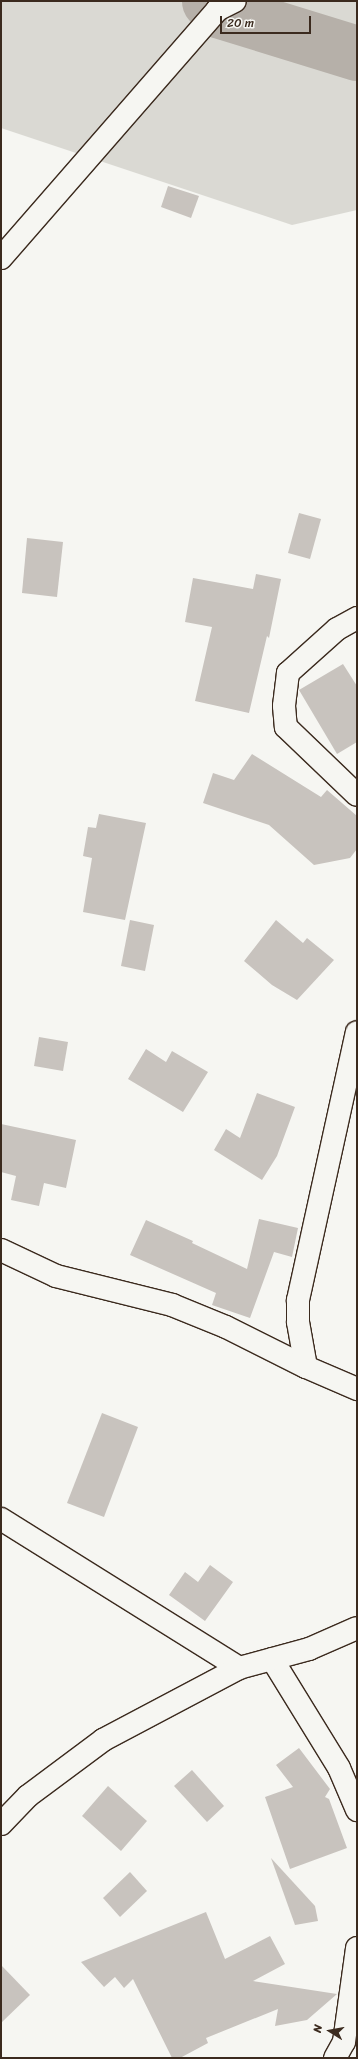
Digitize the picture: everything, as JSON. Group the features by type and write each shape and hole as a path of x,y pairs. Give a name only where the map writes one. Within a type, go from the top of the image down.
{"street":[{"path":"1,258 217,10 235,1"},
{"path":"357,618 337,629 288,673 284,706 286,726 357,795"},
{"path":"306,1367 298,1322 298,1300 357,1032"},
{"path":"1,1250 56,1276 172,1305 226,1327 306,1367 357,1389"},
{"path":"1,1519 238,1668"},
{"path":"1,1824 28,1796 103,1740 238,1668 309,1649 357,1628"},
{"path":"272,1659 339,1768 357,1810"},
{"path":"335,2058 344,2042 357,1948"}],"shaded area":[{"path":"1,1 357,1 357,210 292,225 1,128"}],"building":[{"path":"168,186 199,196 191,218 161,207"},
{"path":"299,513 321,519 310,559 288,553"},
{"path":"27,538 63,542 57,597 22,593"},
{"path":"256,574 281,579 269,638 267,636 249,713 195,701 212,627 185,622 193,578 253,589"},
{"path":"343,664 357,686 357,742 337,754 299,690"},
{"path":"252,754 321,797 327,790 357,816 357,849 350,858 314,865 269,825 203,803 213,773 234,780"},
{"path":"99,814 146,823 125,920 83,912 92,858 83,856 88,827 96,828"},
{"path":"130,920 154,925 145,971 121,966"},
{"path":"276,920 303,943 307,938 334,960 297,1000 272,985 244,961"},
{"path":"39,1037 68,1042 63,1071 34,1066"},
{"path":"146,1049 166,1062 172,1051 208,1072 183,1112 128,1079"},
{"path":"257,1093 295,1107 277,1156 262,1180 214,1150 226,1129 240,1138"},
{"path":"1,1124 76,1140 66,1188 44,1183 39,1206 11,1200 16,1176 1,1172"},
{"path":"259,1219 298,1228 292,1257 274,1252 250,1318 212,1305 216,1293 130,1255 146,1220 193,1241 192,1243 247,1269"},
{"path":"102,1413 138,1427 104,1517 67,1503"},
{"path":"210,1565 233,1582 205,1621 169,1595 185,1572 198,1582"},
{"path":"299,1748 330,1789 325,1797 329,1799 347,1848 290,1869 265,1797 293,1787 276,1765"},
{"path":"192,1770 224,1806 207,1822 174,1786"},
{"path":"108,1786 147,1821 121,1851 82,1816"},
{"path":"271,1858 315,1906 318,1921 295,1925"},
{"path":"130,1872 147,1891 120,1917 103,1898"},
{"path":"206,1912 225,1959 270,1936 285,1964 253,1981 337,1994 307,2020 275,2026 278,2009 206,2038 208,2043 180,2058 172,2058 133,1979 124,1988 115,1977 104,1987 81,1962"},
{"path":"1,1965 30,1995 1,2023"}],"waterway":[{"path":"209,1 217,10 357,53"}]}
